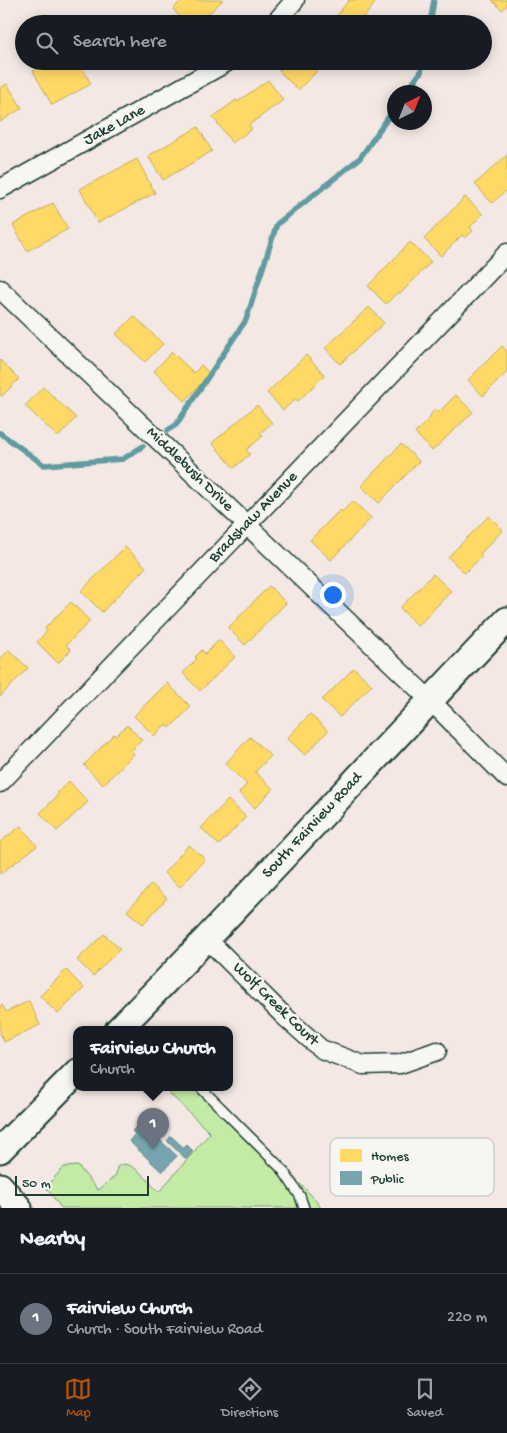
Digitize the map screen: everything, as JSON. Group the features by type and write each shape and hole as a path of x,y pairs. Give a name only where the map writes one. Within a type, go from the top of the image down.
{"street":[{"path":"282,15 295,0"},
{"name":"Jake Lane","path":"0,189 213,70"},
{"name":"Bradshaw Avenue","path":"0,784 507,253"},
{"name":"Middlebush Drive","path":"0,289 430,700 507,778"},
{"name":"South Fairview Road","path":"126,1026 507,620"},
{"name":"Wolf Creek Court","path":"208,939 284,1016 320,1048 363,1065 400,1064 437,1051"},
{"path":"0,1150 73,1076"},
{"path":"0,1186 19,1208"}],"lane":[{"path":"204,1091 282,1169 300,1196 304,1208"}],"green space":[{"path":"167,1091 208,1091 313,1197 321,1208 61,1208 46,1187 64,1167 78,1166 99,1190 116,1175 117,1167 128,1165 140,1172 159,1192 210,1133"}],"building: Homes":[{"path":"182,0 223,0 207,15 178,15 173,9"},
{"path":"349,0 377,0 366,15 338,15"},
{"path":"492,0 507,0 507,6 502,10"},
{"path":"84,70 91,84 52,105 33,71"},
{"path":"280,70 318,70 298,90"},
{"path":"268,80 283,100 249,125 252,129 232,143 213,117"},
{"path":"7,84 22,108 0,122 0,88"},
{"path":"198,127 212,151 163,180 148,156"},
{"path":"507,155 507,190 492,203 475,184"},
{"path":"137,159 155,193 98,223 80,189"},
{"path":"465,197 483,214 470,227 473,231 465,238 462,235 441,256 424,239"},
{"path":"53,203 68,229 27,251 13,225"},
{"path":"410,242 431,262 400,294 398,292 386,304 368,286"},
{"path":"369,307 384,323 340,364 325,348"},
{"path":"134,316 163,344 145,362 116,334"},
{"path":"502,346 507,351 507,372 483,396 468,380"},
{"path":"172,352 194,373 201,365 210,374 185,401 154,371"},
{"path":"306,355 325,375 298,401 296,399 283,410 267,393"},
{"path":"0,360 19,379 2,396 0,395"},
{"path":"43,387 76,418 58,437 25,406"},
{"path":"456,395 473,412 432,451 415,433 431,417 430,415 435,410 438,413"},
{"path":"257,405 272,423 260,433 263,436 246,450 250,454 234,468 212,443"},
{"path":"401,444 419,461 379,503 361,486"},
{"path":"353,501 371,518 331,560 310,540 340,510 342,512"},
{"path":"489,516 503,530 465,573 448,557"},
{"path":"125,547 146,567 102,612 81,591"},
{"path":"433,574 451,591 418,626 400,608"},
{"path":"269,586 286,603 245,645 228,628"},
{"path":"71,602 90,621 66,645 71,650 58,663 37,642 47,631 45,628"},
{"path":"219,640 235,657 200,691 183,673 197,659 195,657 202,650 205,654"},
{"path":"9,650 28,668 0,697 0,659"},
{"path":"354,668 372,685 340,717 322,700"},
{"path":"167,683 191,707 170,728 166,724 154,736 134,716"},
{"path":"310,714 328,731 305,755 287,738"},
{"path":"127,725 142,740 131,751 134,754 103,785 84,765 114,734 116,736"},
{"path":"250,737 271,756 255,772 273,789 255,808 239,793 247,784 225,764"},
{"path":"69,781 88,802 57,831 40,813"},
{"path":"228,800 246,817 219,845 201,828"},
{"path":"21,826 37,846 0,874 0,842"},
{"path":"189,845 205,859 180,887 164,873"},
{"path":"151,884 167,898 143,924 127,911"},
{"path":"104,934 120,949 93,976 77,960"},
{"path":"66,970 84,988 58,1014 40,996"},
{"path":"29,1001 40,1025 4,1042 0,1033 0,1006 2,1005 6,1012"}],"building: Public":[{"path":"144,1125 177,1156 162,1172 129,1141 135,1134 132,1131 136,1127 139,1130"},
{"path":"171,1136 184,1148 187,1145 193,1151 186,1159 167,1141"}],"waterway":[{"path":"432,15 434,0"},
{"path":"411,85 421,70"},
{"path":"168,430 176,425 246,320 277,224 360,158 387,119"},
{"path":"0,433 44,465 123,459 143,446"}],"place":[{"name":"Fairview Church","path":"153,1149"}]}
